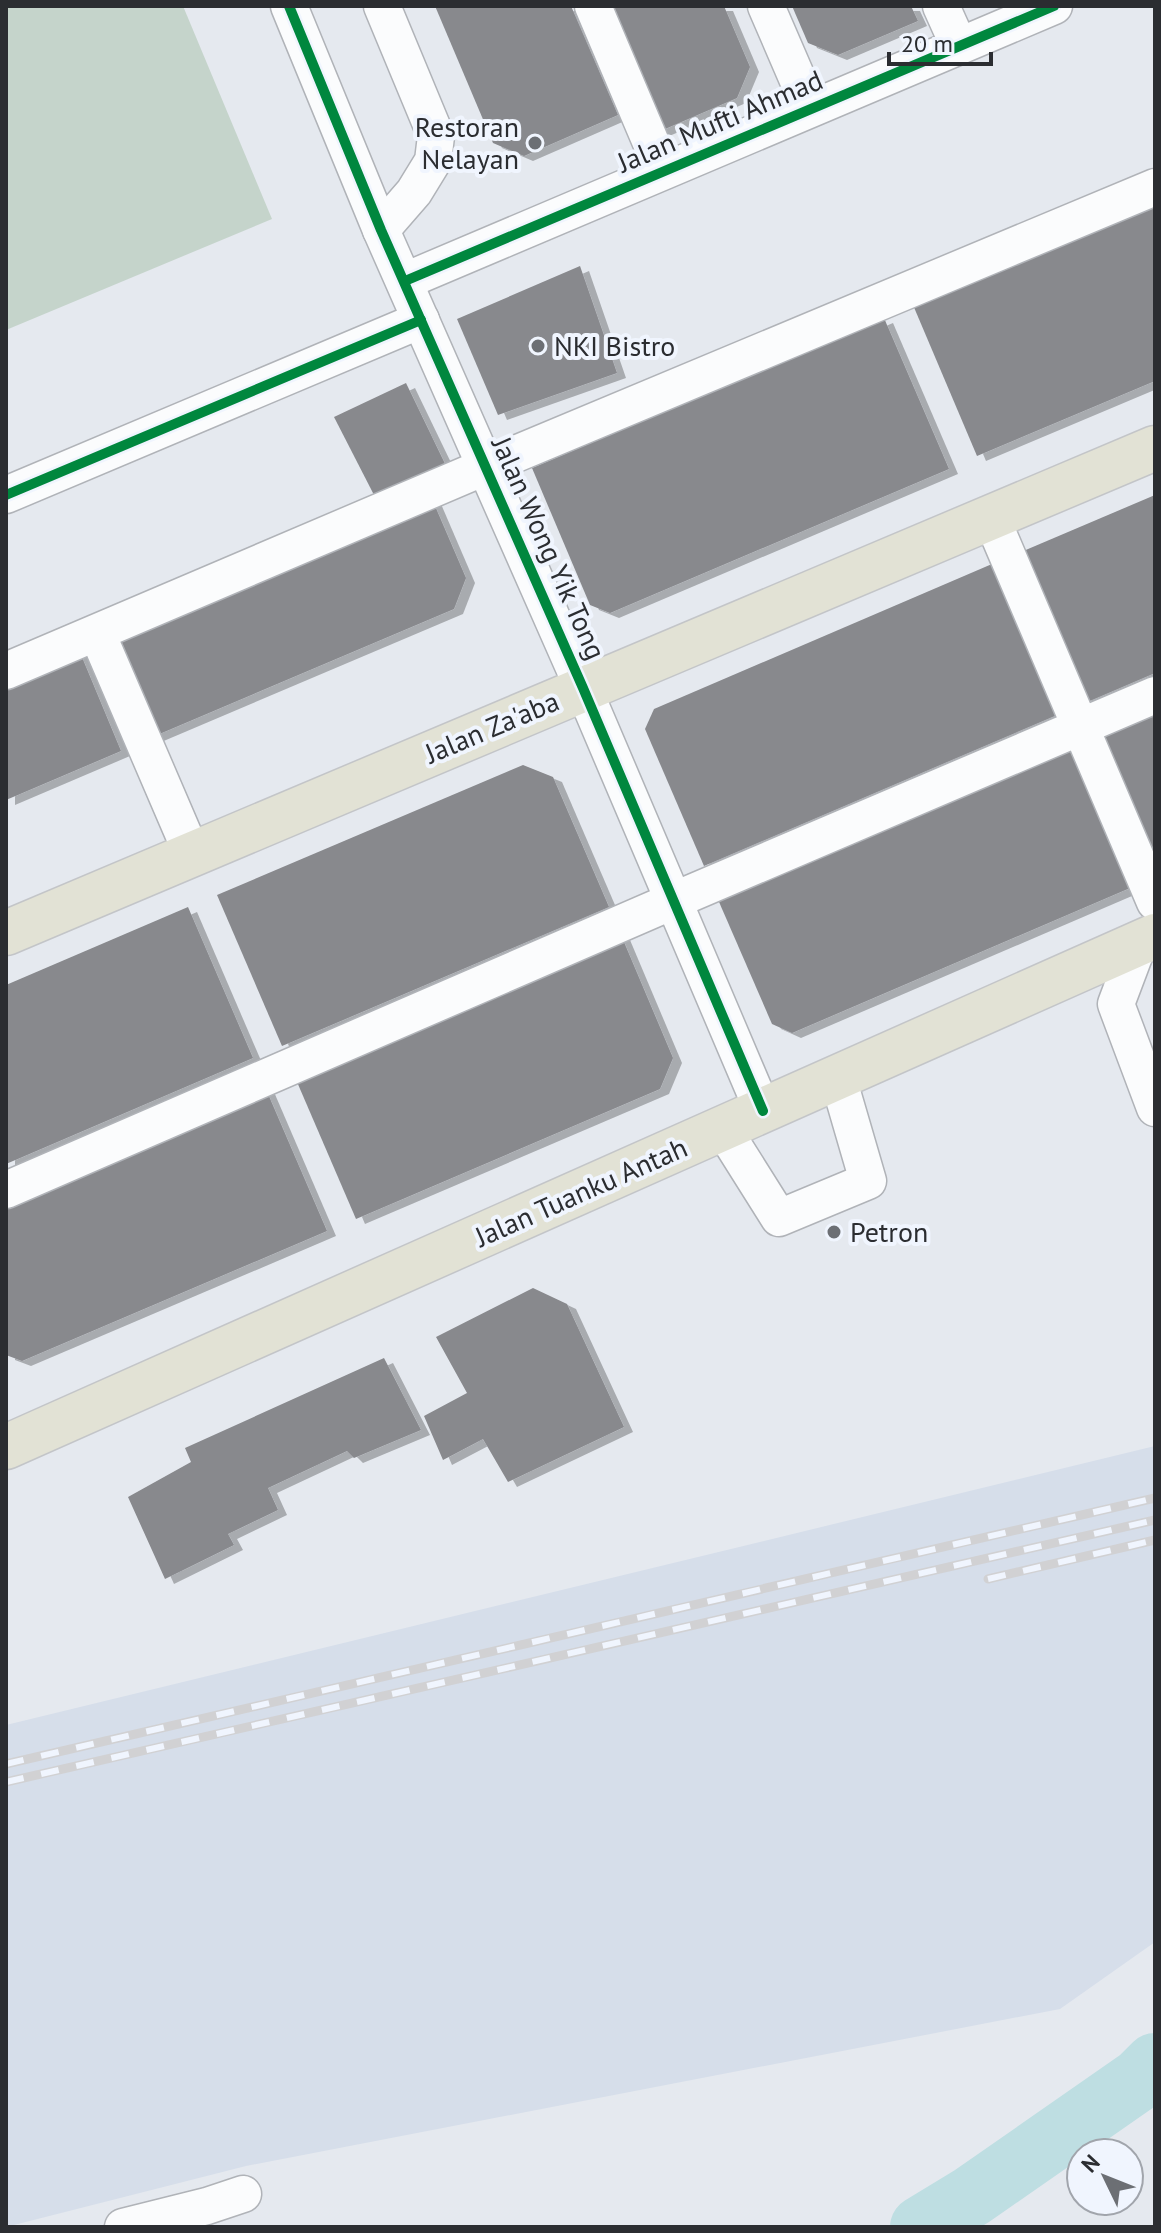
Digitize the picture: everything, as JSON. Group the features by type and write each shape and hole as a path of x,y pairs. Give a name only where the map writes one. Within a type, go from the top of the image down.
{"highway":[{"name":"Jalan Za'aba","path":"6,933 1155,448"},
{"name":"Jalan Tuanku Antah","path":"6,1447 1147,939"}],"street":[{"name":"Jalan Wong Yik Tong","path":"289,6 381,230 487,466 763,1111"},
{"path":"381,230 414,192 433,161 436,136 382,6"},
{"path":"593,6 663,171"},
{"path":"766,6 810,108"},
{"path":"941,6 959,46"},
{"name":"Jalan Mufti Ahmad","path":"405,281 1054,6"},
{"path":"6,671 1155,187"},
{"path":"6,495 421,320"},
{"path":"991,517 1155,902"},
{"path":"97,633 192,854"},
{"path":"6,1190 1155,695"},
{"path":"1147,939 1116,1004 1155,1108"},
{"path":"723,1129 779,1218 868,1181 838,1078"},
{"path":"123,2227 243,2194"}],"shaded area":[{"path":"6,6 183,6 272,219 6,330"},
{"path":"1155,1446 1155,1942 1060,2009 246,2166 6,2227 6,1725"}],"building":[{"path":"435,6 571,6 618,115 524,156 493,143"},
{"path":"605,6 724,6 750,67 737,98 658,132"},
{"path":"792,6 911,6 918,21 838,55 808,43"},
{"path":"1155,202 1155,381 977,456 913,305"},
{"name":"NKI Bistro","path":"580,266 617,373 498,415 457,319"},
{"path":"884,318 949,469 610,613 590,605 532,468"},
{"path":"406,383 447,468 374,495 334,417"},
{"path":"1155,495 1155,673 1085,703 1021,552"},
{"path":"432,499 466,578 454,609 150,738 107,638"},
{"path":"992,564 1057,715 704,866 645,729 654,709"},
{"path":"79,650 121,751 6,800 6,681"},
{"path":"1155,707 1155,866 1098,732"},
{"path":"1068,744 1130,888 792,1033 772,1024 716,895"},
{"path":"523,765 553,777 609,907 282,1046 217,895"},
{"path":"188,907 253,1058 6,1164 6,985"},
{"path":"621,935 673,1058 660,1089 356,1219 294,1075"},
{"path":"265,1087 327,1231 22,1361 6,1355 6,1198"},
{"path":"533,1288 567,1304 624,1427 508,1482 483,1439 443,1460 424,1416 467,1393 436,1337"},
{"path":"384,1358 421,1430 354,1458 347,1451 268,1488 278,1510 228,1534 234,1545 165,1579 128,1497 191,1462 185,1448"}],"waterway":[{"path":"921,2227 972,2196 1140,2079 1155,2064"}],"railway":[{"path":"6,1764 1155,1498"},
{"path":"6,1782 1155,1520"},
{"path":"988,1579 1155,1540"}],"cycle path":[{"path":"289,6 381,230 583,688 763,1111"},
{"path":"405,281 1054,6"},
{"path":"6,495 421,320"}],"place":[{"name":"Restoran Nelayan","path":"535,143"},
{"name":"NKI Bistro","path":"538,346"},
{"name":"Petron","path":"834,1232"}]}
